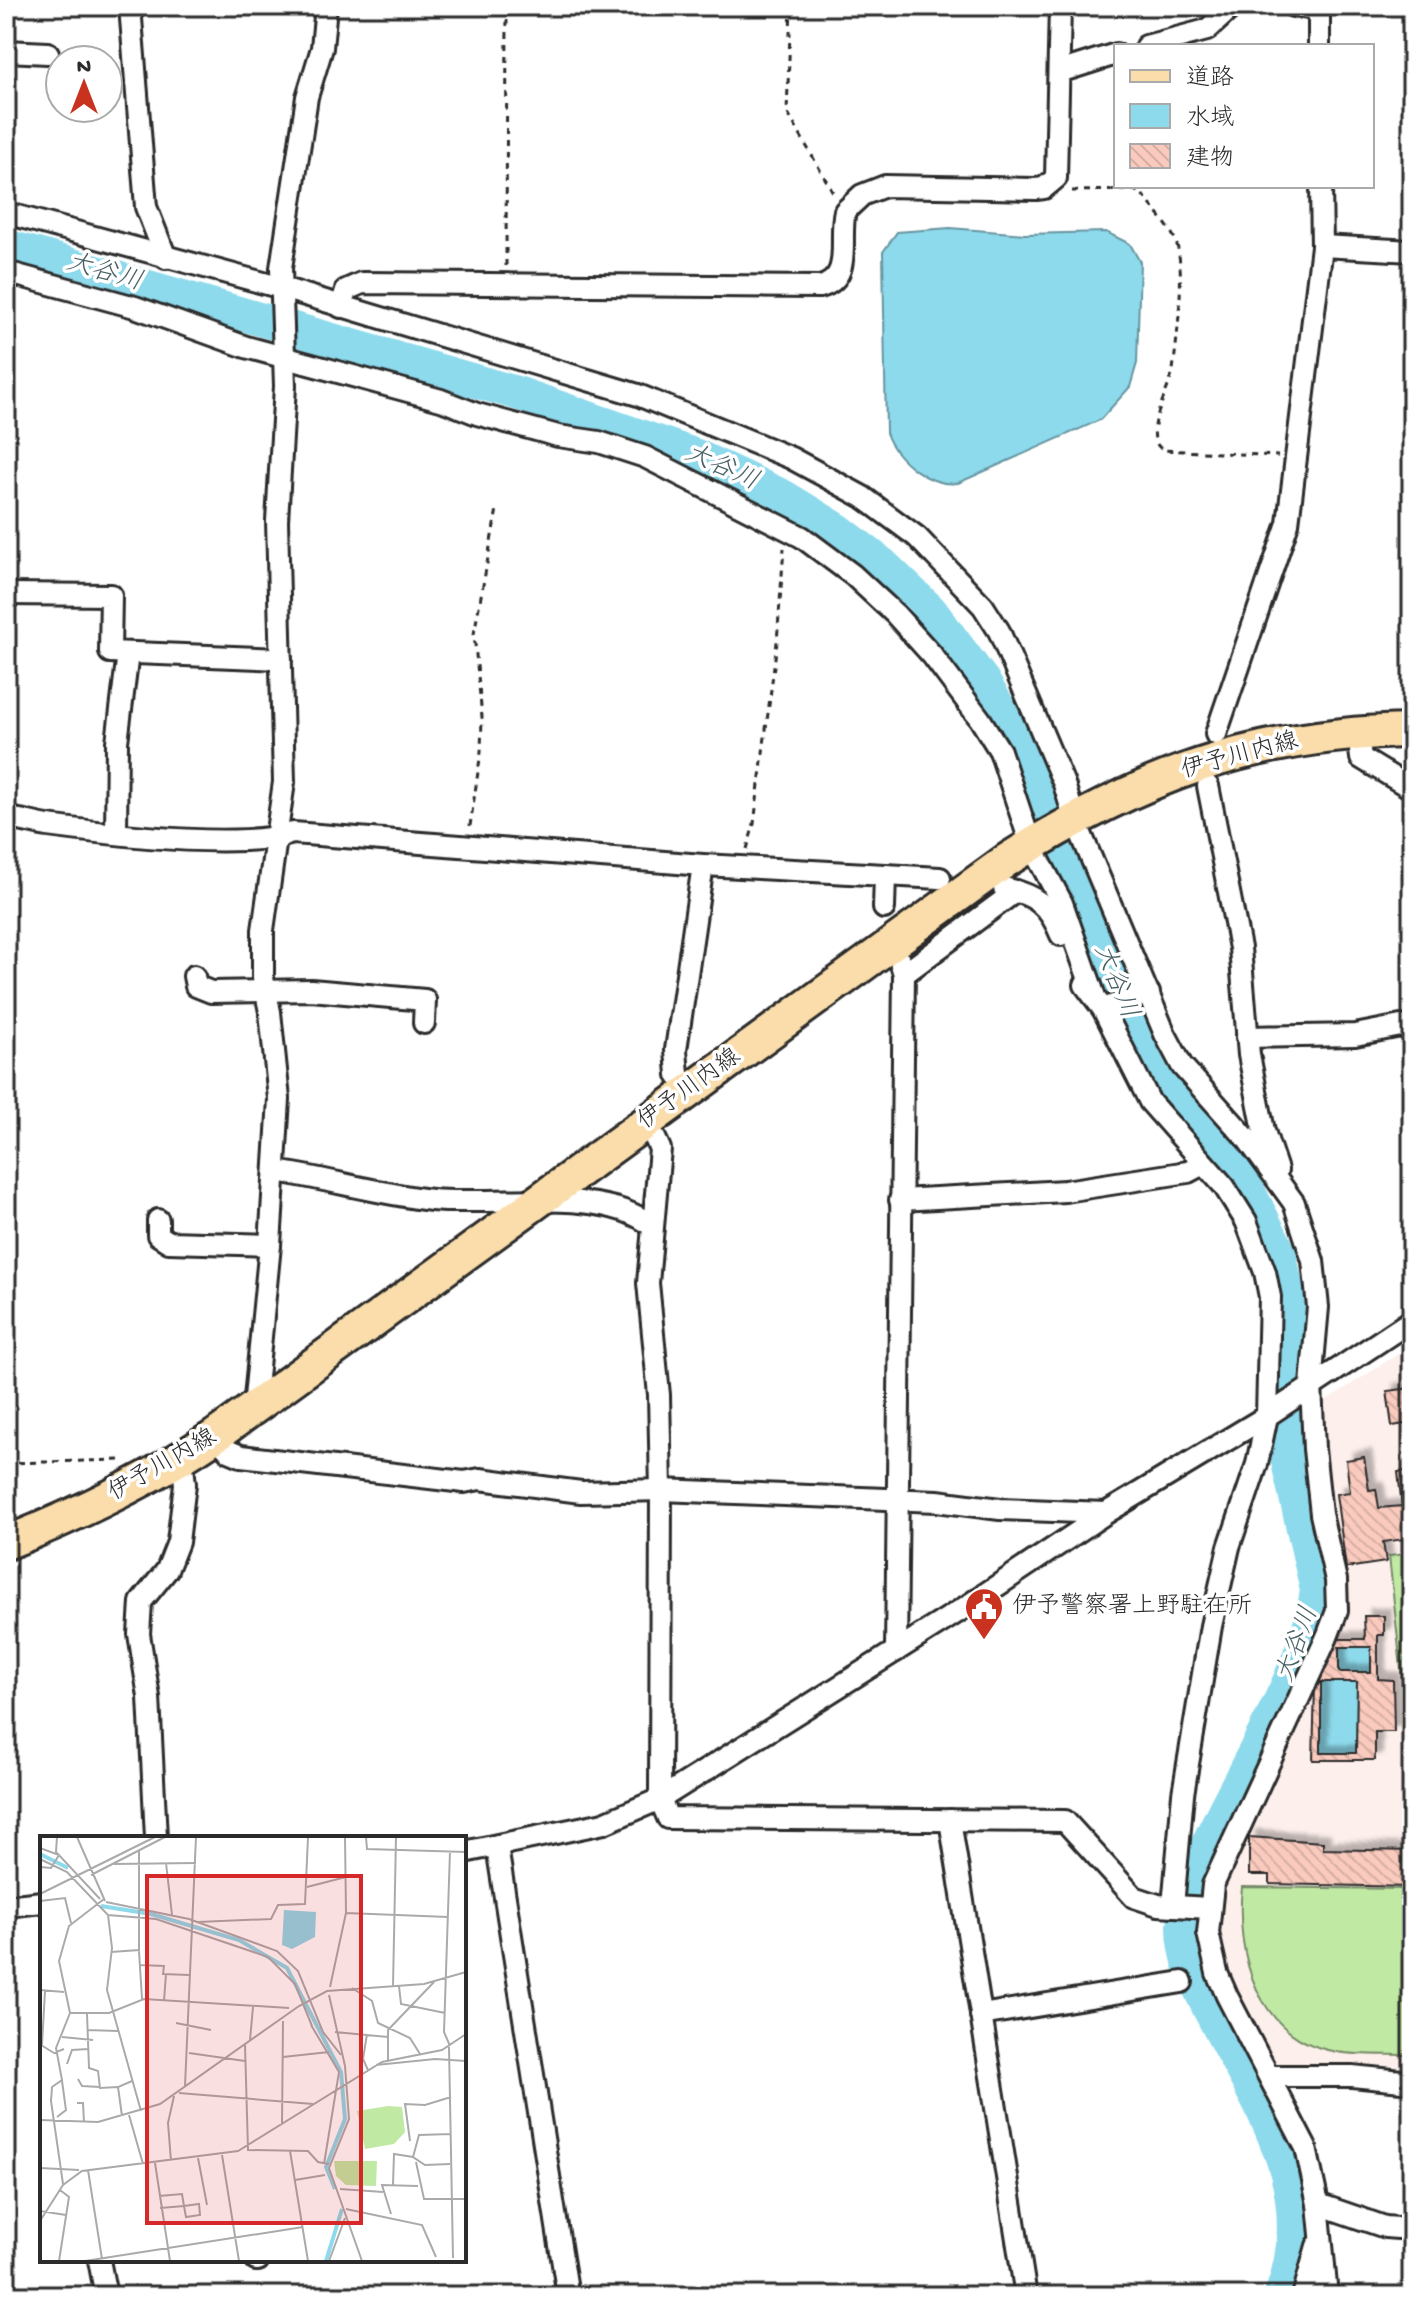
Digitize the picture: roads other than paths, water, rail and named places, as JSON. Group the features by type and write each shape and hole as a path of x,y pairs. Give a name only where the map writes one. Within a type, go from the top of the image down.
{"main road":[{"name":"伊予川内線","path":"6,1543 86,1510 182,1459 1051,832 1196,765 1254,748 1358,734 1412,731"}],"street":[{"path":"130,6 144,195 154,232 166,258"},
{"path":"254,1408 276,1171 279,1099 266,990 263,930 284,782 277,521 285,354 281,268 307,97 322,48 326,6"},
{"path":"341,307 346,290 362,283 820,287 837,280 841,273 843,215 847,206 869,190 885,186 1036,189 1050,183 1058,173 1060,6"},
{"path":"1154,44 1207,30 1233,6"},
{"path":"1293,6 1319,7 1319,44"},
{"path":"6,51 44,53"},
{"path":"1059,72 1114,55"},
{"path":"1216,734 1288,523 1322,246 1321,188"},
{"path":"6,213 638,395 791,458 863,497 917,537 983,606 999,631 1064,784 1051,832 1062,903 1103,1003 1150,1102 1224,1186 1246,1221 1265,1272 1272,1319 1270,1414 1229,1547 1211,1626 1183,1794 1177,1906"},
{"path":"1322,246 1412,251"},
{"path":"6,272 135,307 185,327 441,400 488,417 558,436 599,442 645,457 785,528 853,575 932,655 1000,751 1145,994 1182,1066 1248,1140 1294,1203 1313,1261 1318,1307 1309,1387 1321,1514 1336,1580 1337,1611 1213,1885 1206,1907 1217,1973 1306,2148 1318,2204 1327,2296"},
{"path":"6,594 111,595 110,652 281,659"},
{"path":"116,832 117,742 128,653"},
{"path":"1358,734 1361,758 1412,789"},
{"path":"1208,786 1240,948 1247,1037 1264,1131 1283,1189"},
{"path":"6,818 47,826 116,832 274,839 293,833 703,865 940,878"},
{"path":"689,1091 678,1075 676,1050 703,865"},
{"path":"884,908 885,875"},
{"path":"896,1651 902,967 1010,889 1042,901 1053,914 1078,978 1103,1003"},
{"path":"194,976 196,986 211,992 311,990 425,1000 424,1023"},
{"path":"1103,1003 1145,994"},
{"path":"1247,1037 1355,1035 1401,1026 1412,1031"},
{"path":"647,1121 660,1149 648,1283 659,1395 660,1799 668,1818 1065,1821 1134,1897 1177,1906 1206,1907"},
{"path":"900,1200 1065,1191 1188,1172 1203,1164"},
{"path":"276,1171 433,1200 541,1201 628,1209 652,1226"},
{"path":"158,1220 158,1235 169,1242 270,1245"},
{"path":"466,1852 604,1823 660,1799 896,1651 1106,1513 1270,1414 1412,1320"},
{"path":"215,1436 229,1451 241,1456 464,1482 480,1479 557,1491 661,1490 937,1501 1000,1509 1106,1513"},
{"path":"156,1836 149,1697 139,1634 141,1602 167,1570 178,1542 185,1484 182,1459"},
{"path":"950,1820 1026,2296"},
{"path":"497,1847 568,2296"},
{"path":"6,1906 40,1902"},
{"path":"981,2015 1182,1982"},
{"path":"1270,2076 1352,2076 1412,2082"},
{"path":"1318,2204 1385,2227 1412,2229"},
{"path":"1303,2296 1320,2235"},
{"path":"99,2262 106,2296"}],"water":[{"path":"950,228 1025,234 1106,232 1130,244 1140,262 1137,363 1130,387 1100,420 958,483 936,481 915,470 897,453 886,433 883,252 897,232"},
{"path":"1339,1647 1371,1647 1371,1672 1339,1672"},
{"path":"1321,1682 1357,1682 1356,1753 1321,1753"}],"waterway":[{"name":"大谷川","path":"6,246 520,394 694,455 784,497 838,530 883,565 930,610 983,681 1015,735 1062,862 1087,911 1142,1051 1167,1093 1237,1168 1279,1252 1288,1296 1286,1453 1317,1590 1312,1618 1291,1677 1196,1871 1184,1927 1193,1974 1266,2118 1290,2185 1294,2220 1292,2257 1281,2296"}],"place":[{"name":"伊予警察署上野駐在所","path":"984,1641"}]}
